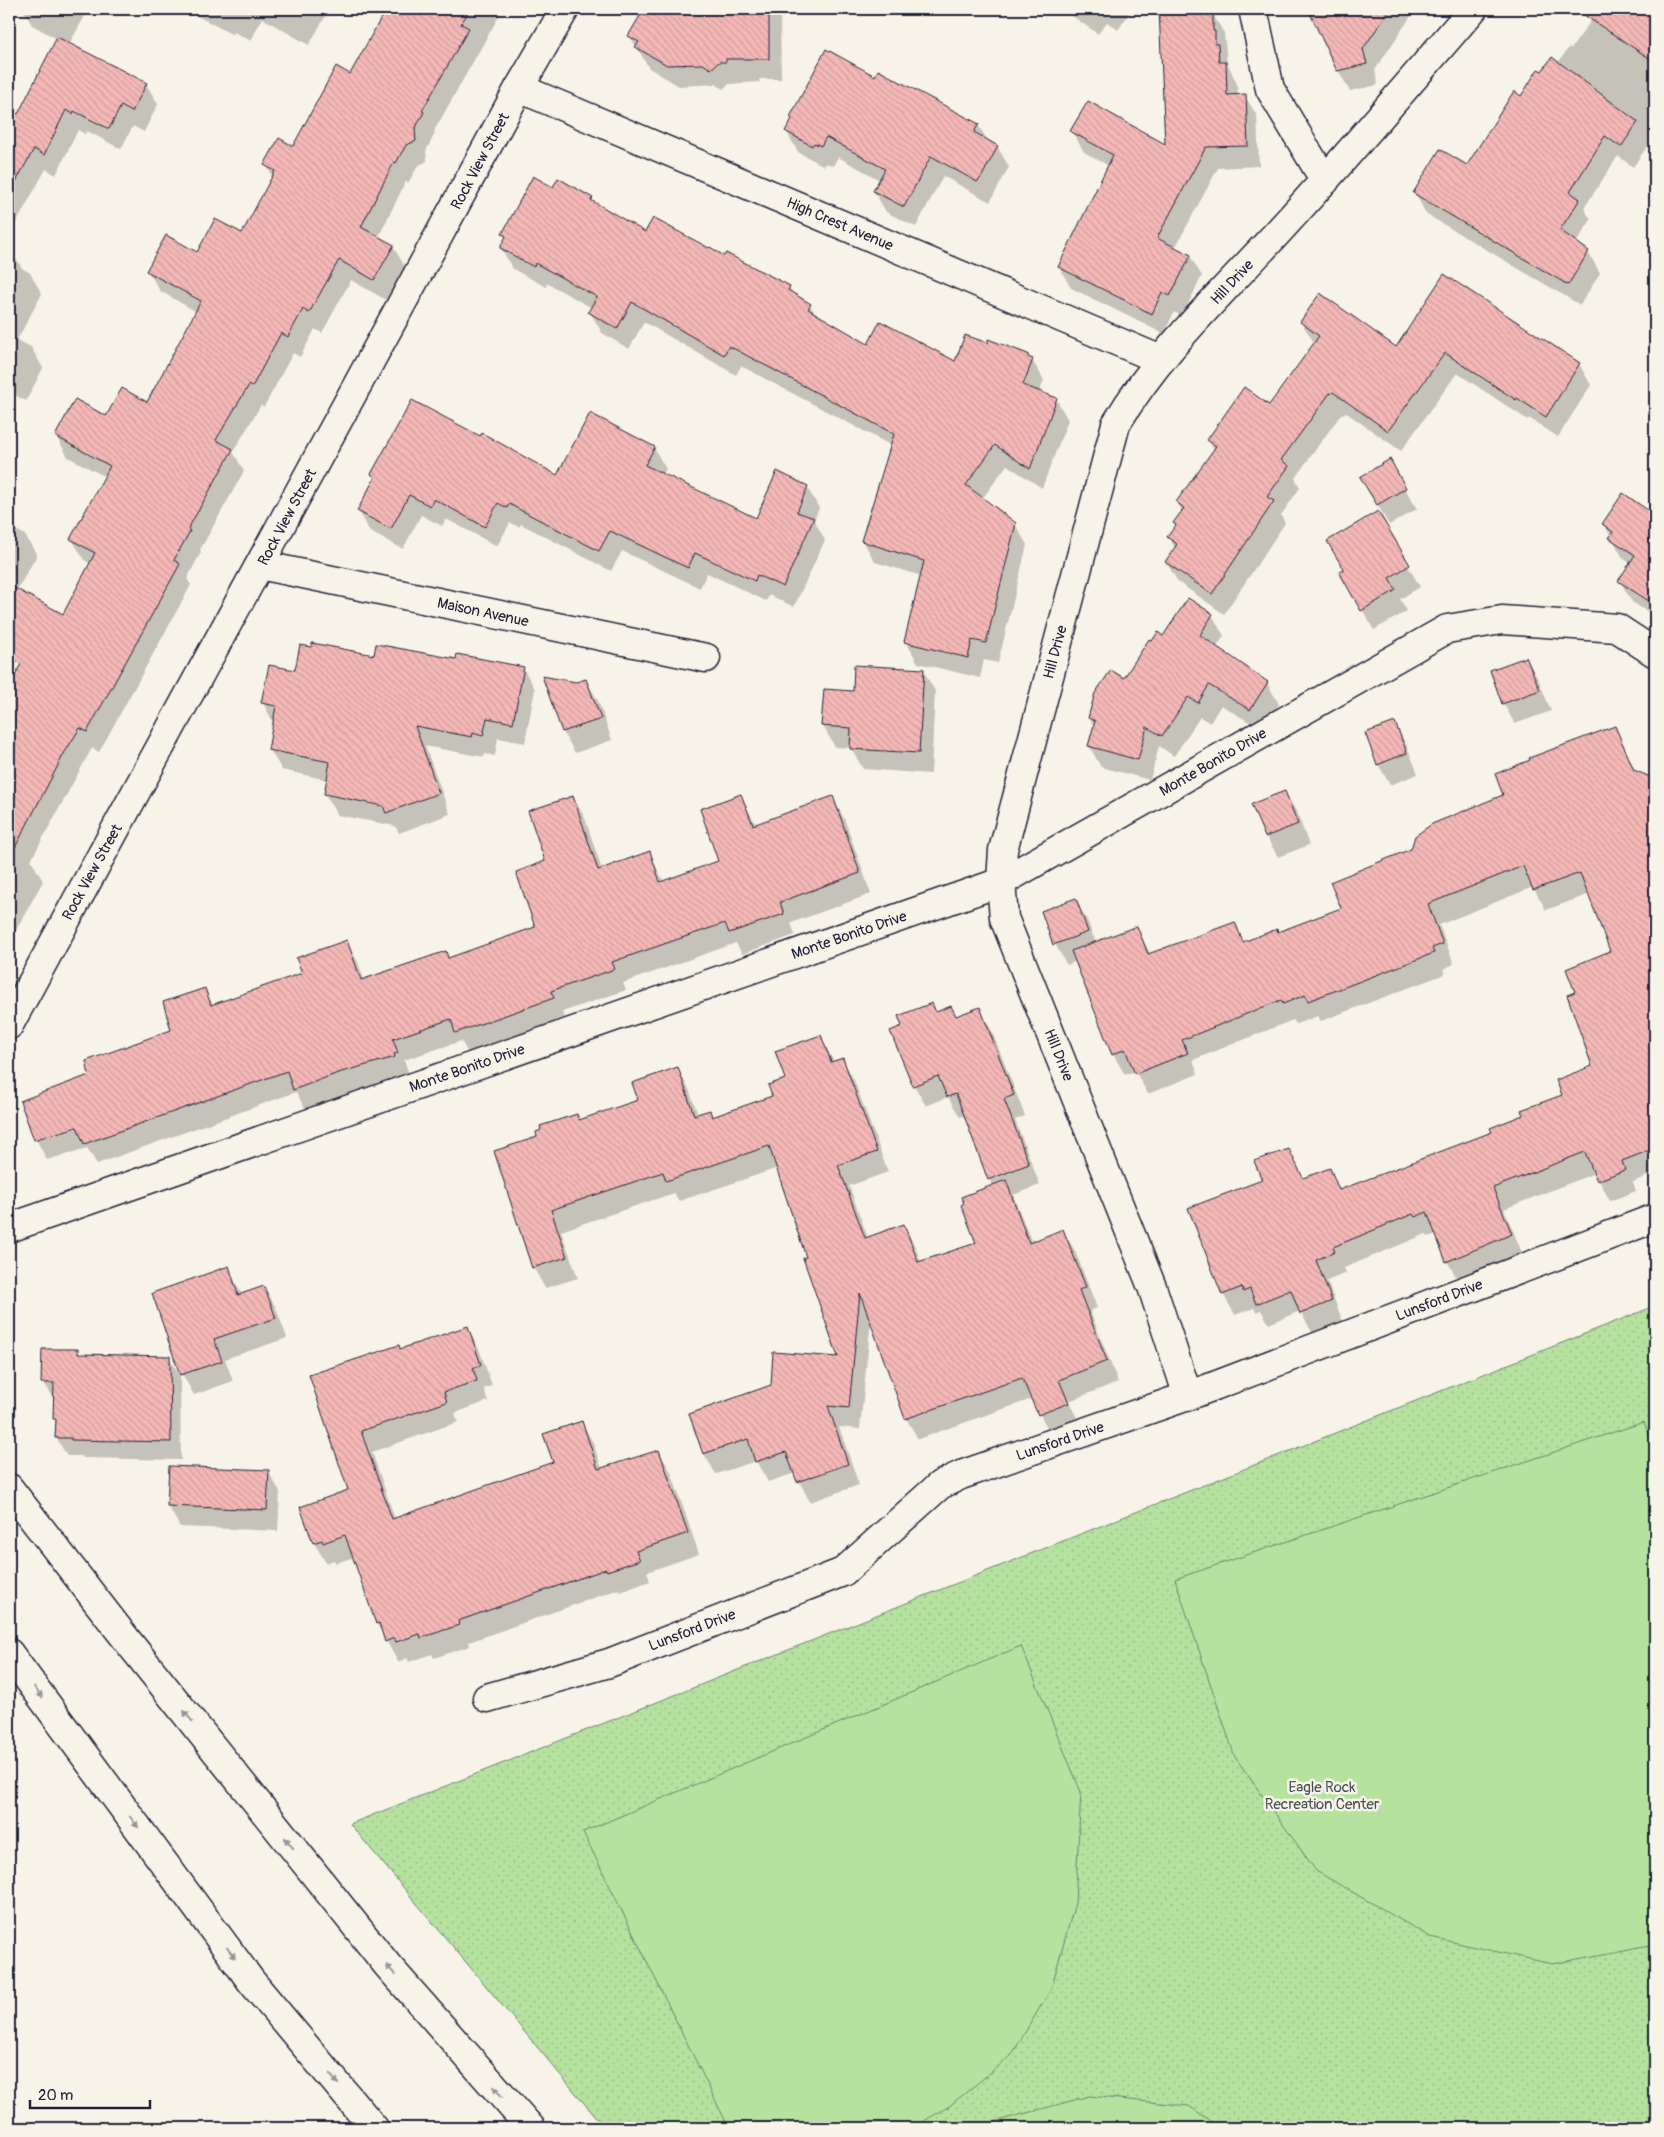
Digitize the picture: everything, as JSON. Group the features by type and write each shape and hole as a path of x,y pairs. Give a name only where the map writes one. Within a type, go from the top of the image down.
{"main road":[{"name":"Rock View Street","path":"9,1025 519,88 564,9"},
{"path":"1253,9 1270,89 1325,181"},
{"name":"Hill Drive","path":"1188,1396 1152,1287 1004,918 1001,882 1003,850 1116,424 1133,395 1161,360 1325,181 1473,9"},
{"name":"High Crest Avenue","path":"519,88 1161,360"},
{"name":"Maison Avenue","path":"260,565 706,658"},
{"name":"Monte Bonito Drive","path":"9,1228 1001,882 1446,630 1502,620 1617,628 1655,653"},
{"name":"Lunsford Drive","path":"487,1698 610,1663 842,1572 940,1485 961,1475 1188,1396 1655,1218"},
{"path":"9,1488 130,1644 388,1966 530,2128"},
{"path":"9,1653 252,1980 374,2128"}],"green space":[{"name":"Eagle Rock Recreation Center","path":"1655,1306 1655,2128 605,2128 350,1824"},
{"path":"1644,1422 1655,1451 1655,1944 1552,1964 1430,1937 1316,1871 1235,1757 1175,1579"},
{"path":"1021,1646 1081,1792 1075,1903 1051,1989 1011,2056 948,2107 912,2128 729,2128 583,1832"},
{"path":"1089,2096 1189,2106 1221,2128 972,2128"}],"building":[{"path":"386,9 470,9 461,24 469,28 422,111 424,112 415,129 416,141 406,145 396,163 394,162 361,227 394,245 374,280 339,260 309,313 303,309 288,337 281,333 252,387 249,385 216,440 233,449 188,529 190,531 174,560 180,564 87,732 80,728 65,752 9,859 9,687 21,664 9,657 9,585 63,614 95,553 70,539 110,466 55,436 75,399 106,416 122,388 147,402 201,301 146,271 166,235 197,252 215,219 242,233 275,171 264,165 279,138 293,146 336,66 350,74"},
{"path":"644,9 769,9 769,59 726,59 726,62 719,62 711,69 703,64 667,65 635,47 639,42 628,36"},
{"path":"1159,9 1205,9 1205,11 1213,11 1213,31 1215,31 1215,44 1218,44 1219,62 1226,62 1227,95 1246,94 1248,146 1206,147 1157,238 1191,255 1170,296 1162,292 1152,314 1058,267 1113,155 1070,131 1088,101 1165,144"},
{"path":"1308,9 1390,9 1363,49 1367,64 1337,71"},
{"path":"1575,9 1655,9 1655,62"},
{"path":"57,37 147,83 132,112 121,106 109,129 74,111 73,114 66,110 44,155 34,149 9,194 9,109 18,114"},
{"path":"826,49 875,76 878,70 979,124 974,132 998,146 981,178 977,182 931,156 904,207 873,191 885,169 826,137 821,146 814,143 812,146 785,131 792,119 790,117"},
{"path":"1552,57 1638,122 1621,147 1605,136 1570,192 1580,199 1560,230 1589,251 1568,285 1413,193 1440,149 1467,165 1514,91 1521,96 1538,69 1542,71"},
{"path":"533,176 553,187 558,178 645,232 653,218 724,256 726,253 790,286 788,290 811,304 808,309 868,344 880,321 955,361 965,335 988,343 988,339 1028,354 1028,357 1033,359 1023,385 1057,398 1030,469 995,445 966,485 1016,523 986,643 972,640 968,658 904,642 924,561 861,541 894,434 729,346 724,355 632,302 617,329 588,312 597,297 535,263 534,267 500,248 506,236 502,234"},
{"path":"1444,274 1580,363 1546,417 1517,398 1516,400 1445,353 1388,431 1333,392 1330,393 1281,460 1289,466 1267,497 1274,501 1212,594 1165,562 1177,544 1167,537 1176,525 1173,523 1184,508 1176,502 1216,446 1207,440 1244,387 1269,405 1319,336 1300,322 1320,293 1396,347"},
{"path":"412,400 480,436 482,433 557,475 590,413 655,447 645,465 756,518 777,471 808,486 797,512 814,518 783,587 757,575 755,581 695,553 688,568 610,531 599,551 509,504 507,508 498,503 485,527 434,499 430,506 409,495 391,529 357,511 375,477 371,474"},
{"path":"1390,459 1406,488 1377,505 1360,477"},
{"path":"1623,493 1655,515 1655,605 1618,581 1635,555 1609,538 1613,532 1602,524"},
{"path":"1378,511 1410,565 1389,578 1396,590 1361,611 1339,572 1344,570 1327,541"},
{"path":"1188,598 1213,614 1200,635 1268,682 1250,710 1209,685 1198,703 1188,697 1162,736 1147,727 1138,760 1088,746 1095,721 1088,718 1095,693 1111,670 1124,678 1149,639 1152,641 1158,632 1163,636"},
{"path":"312,643 374,655 376,644 456,659 457,654 524,667 513,723 487,718 483,736 473,733 472,737 415,726 439,793 386,813 383,806 324,794 330,762 268,750 276,706 261,703 269,665 295,670 300,645 312,647"},
{"path":"1526,657 1540,690 1502,704 1490,670"},
{"path":"854,665 924,669 919,753 850,749 851,728 821,726 824,689 853,691"},
{"path":"542,676 576,682 586,679 601,719 562,732"},
{"path":"1395,722 1407,753 1377,765 1365,733"},
{"path":"1615,726 1634,770 1655,779 1655,1148 1622,1161 1625,1170 1597,1181 1585,1152 1493,1188 1512,1234 1446,1262 1427,1212 1415,1217 1413,1214 1333,1247 1335,1252 1316,1260 1332,1301 1300,1314 1291,1290 1256,1304 1250,1289 1243,1292 1242,1287 1222,1295 1188,1208 1262,1180 1254,1161 1289,1149 1303,1178 1330,1168 1339,1190 1492,1132 1490,1128 1523,1115 1521,1110 1562,1095 1556,1080 1592,1066 1567,995 1575,992 1566,969 1610,951 1580,873 1533,890 1523,866 1428,904 1443,944 1432,948 1434,953 1308,1001 1305,995 1283,1004 1281,1000 1182,1040 1188,1053 1135,1074 1125,1049 1112,1055 1071,951 1137,926 1148,954 1235,922 1243,942 1277,929 1278,932 1341,908 1330,882 1411,849 1415,836 1432,824 1503,795 1495,774 1530,760 1529,758"},
{"path":"1285,791 1298,824 1265,837 1251,804"},
{"path":"741,794 753,825 833,796 860,873 780,902 784,914 729,933 725,923 612,962 615,969 551,991 554,998 455,1033 451,1019 393,1039 398,1053 394,1054 395,1057 338,1073 293,1090 287,1071 84,1144 77,1127 34,1140 20,1101 89,1075 86,1061 171,1030 163,1002 205,988 211,1005 302,973 296,958 347,940 361,980 446,951 448,958 535,927 516,872 545,861 528,811 573,796 598,870 650,851 660,882 718,861 700,809"},
{"path":"1076,898 1088,932 1053,945 1041,911"},
{"path":"932,1003 936,1012 951,1006 956,1016 980,1007 1014,1095 1004,1099 1029,1164 988,1180 956,1094 947,1097 938,1076 913,1086 890,1031 902,1026 898,1016"},
{"path":"821,1035 831,1062 843,1058 877,1152 838,1165 865,1238 904,1224 918,1262 976,1243 961,1205 964,1203 961,1197 1006,1180 1029,1243 1063,1229 1086,1287 1079,1290 1107,1361 1059,1380 1069,1403 1038,1415 1022,1378 905,1419 860,1293 849,1408 828,1406 848,1464 797,1482 786,1452 755,1462 748,1439 703,1454 689,1414 771,1385 773,1352 838,1357 803,1258 806,1257 769,1146 666,1181 663,1172 551,1210 567,1257 532,1268 494,1151 537,1137 536,1132 541,1130 540,1126 577,1114 579,1120 638,1100 632,1083 678,1067 694,1115 710,1110 712,1117 772,1096 768,1085 785,1079 775,1051"},
{"path":"229,1266 238,1295 264,1286 276,1318 214,1339 222,1361 180,1375 152,1293"},
{"path":"468,1326 481,1365 473,1368 477,1381 444,1392 447,1402 361,1431 392,1519 553,1462 543,1434 582,1421 598,1469 659,1450 688,1533 636,1551 640,1560 607,1571 606,1569 458,1621 459,1625 421,1638 420,1634 396,1642 394,1638 385,1642 379,1623 376,1624 345,1535 323,1543 322,1540 313,1543 300,1507 348,1490 309,1375 399,1345 400,1349"},
{"path":"42,1349 78,1349 78,1354 170,1356 171,1442 55,1438 56,1419 53,1419 54,1383 41,1383"},
{"path":"169,1466 269,1470 267,1510 167,1506"}]}
